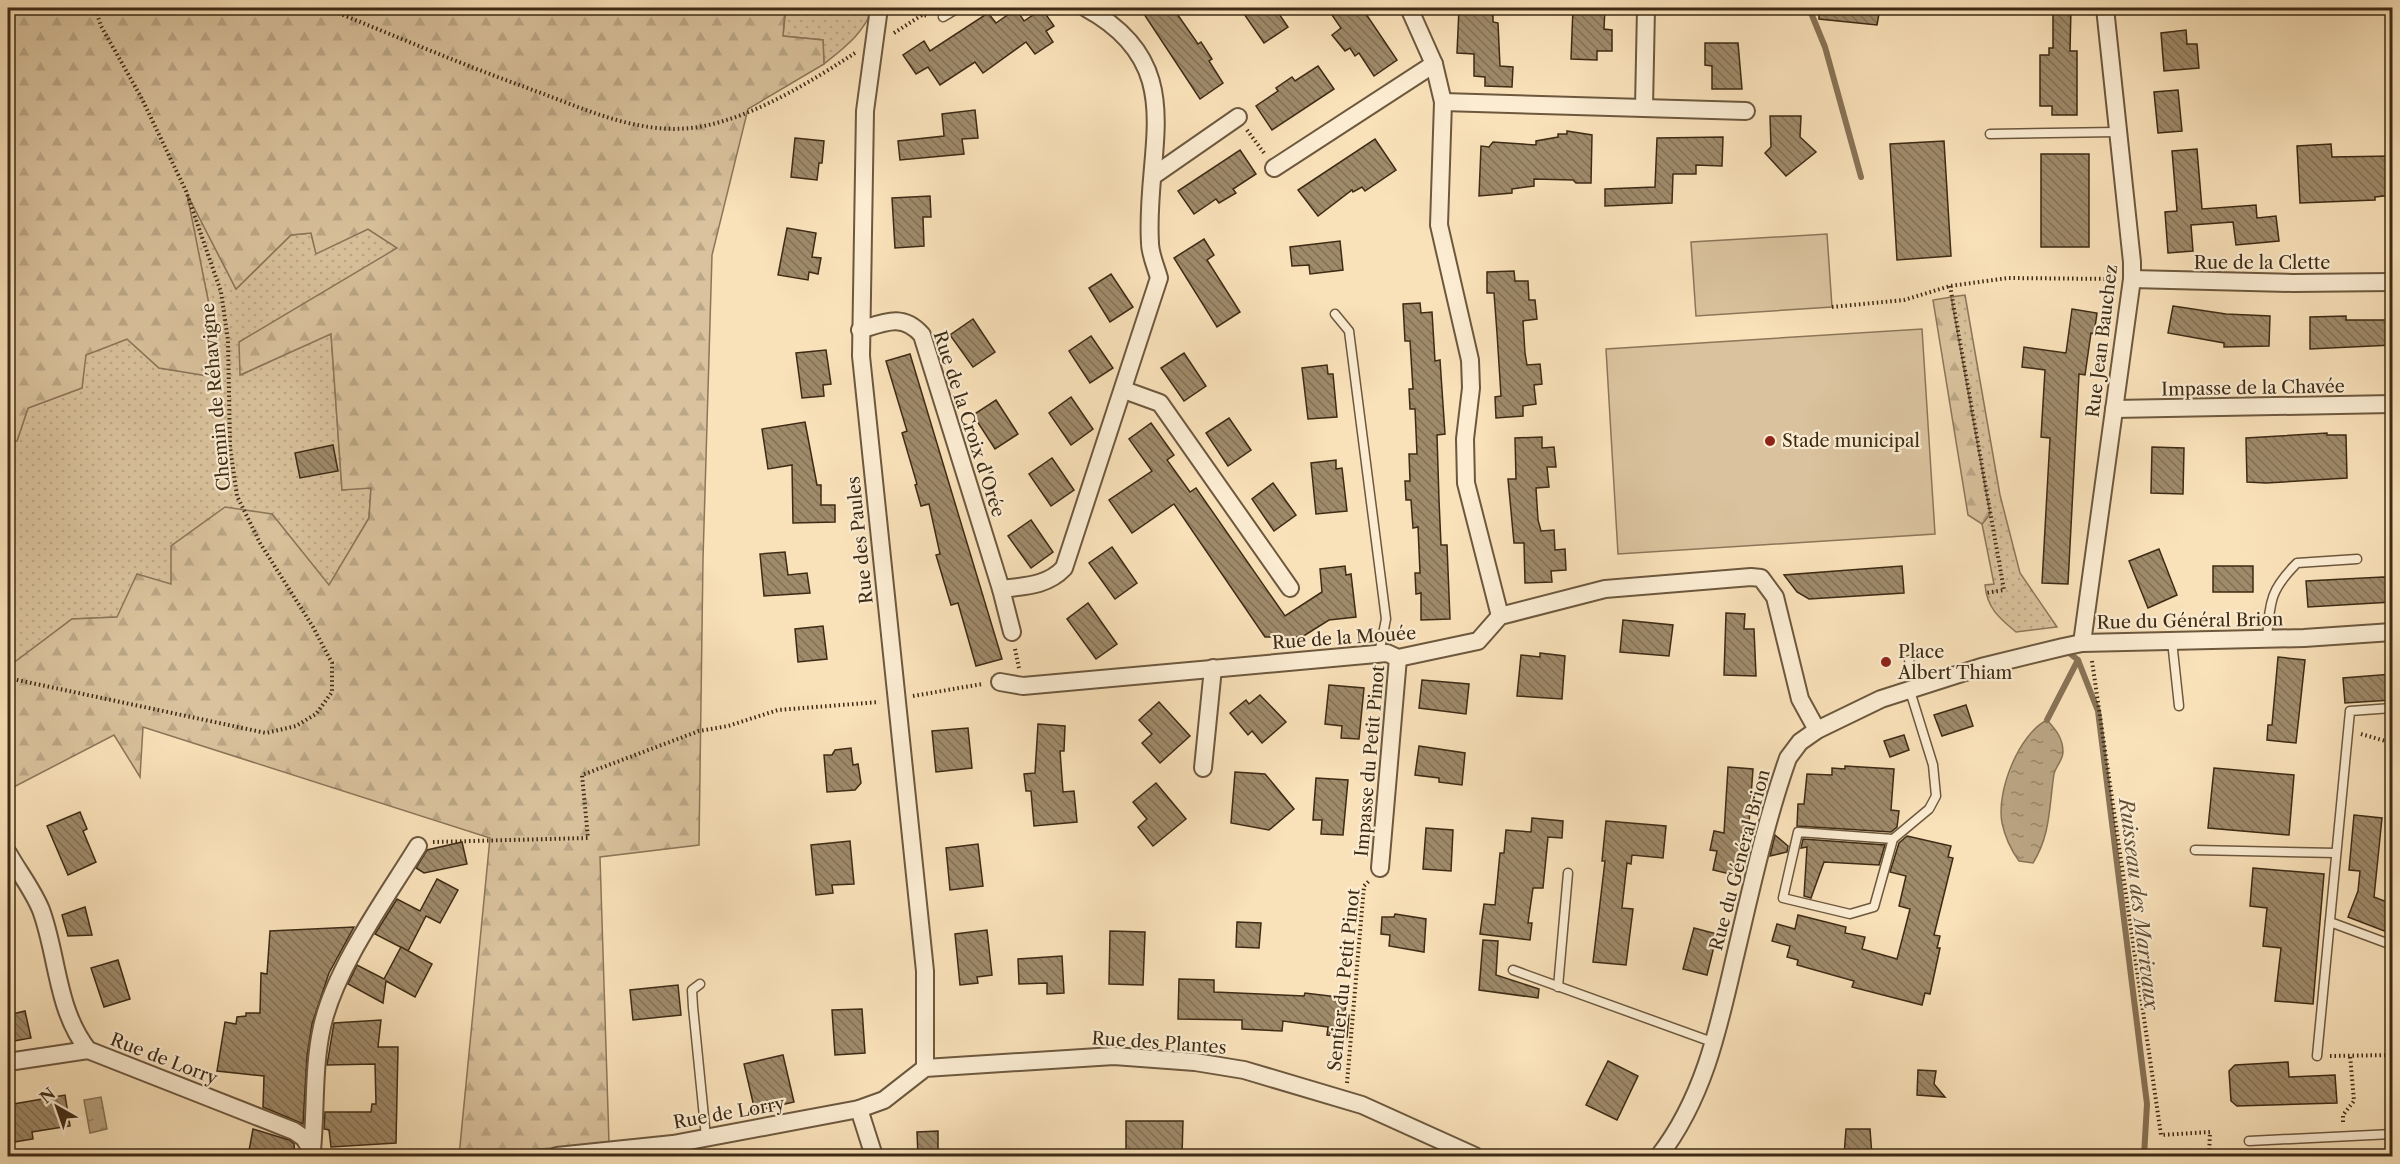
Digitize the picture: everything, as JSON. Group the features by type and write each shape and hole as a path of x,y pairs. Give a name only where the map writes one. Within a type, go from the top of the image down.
{"street":[{"name":"Rue des Paules","path":"879,8 865,111 861,356 925,971 925,1068"},
{"path":"1001,589 1041,584 1055,577 1064,568 1159,278 1150,244 1156,100 1148,71 1133,44 1109,20 1086,8"},
{"path":"1408,8 1434,64 1443,102 1439,225 1470,360 1471,388 1465,438 1466,483 1500,616 1605,589 1751,576 1761,578 1775,597 1800,699 1817,730"},
{"path":"1644,107 1646,8"},
{"name":"Rue Jean Bauchez","path":"2086,643 2132,279 2105,8"},
{"path":"1274,168 1434,64"},
{"path":"1443,102 1746,111"},
{"path":"1153,176 1239,117"},
{"name":"Rue de la Clette","path":"2132,279 2293,284 2392,282"},
{"name":"Rue de la Croix d'Orée","path":"860,330 898,321 912,324 922,334 1001,589 1012,632"},
{"path":"1124,390 1160,403 1290,588"},
{"name":"Impasse de la Chavée","path":"2114,409 2392,404"},
{"name":"Rue de la Mouée","path":"1000,682 1023,686 1099,681 1213,668 1387,653 1398,658 1478,641 1500,616"},
{"name":"Rue du Général Brion","path":"1659,1156 1674,1137 1710,1063 1781,777 1788,758 1800,742 1817,730 1881,699 1981,667 2086,643 2267,639 2392,632"},
{"name":"Impasse du Petit Pinot","path":"1380,868 1398,658"},
{"path":"1203,768 1213,668"},
{"path":"313,1153 322,1026 338,984 360,941 418,846"},
{"name":"Rue de Lorry","path":"8,853 40,909 66,1011 75,1033 88,1050 267,1118 294,1131 313,1153"},
{"path":"8,1062 88,1050"},
{"name":"Rue des Plantes","path":"925,1068 1114,1056 1195,1062 1244,1070 1340,1099 1389,1117 1475,1156"},
{"name":"Rue de Lorry","path":"557,1156 673,1144 859,1109 884,1100 925,1068"},
{"path":"859,1109 874,1156"}],"lane":[{"path":"943,17 958,8"},
{"path":"1990,134 2116,132"},
{"path":"1335,314 1349,331 1386,619 1379,654"},
{"path":"2267,639 2271,601 2279,580 2297,562 2357,559"},
{"path":"2172,641 2179,706"},
{"path":"1893,839 1798,832 1783,898 1850,914 1874,907 1893,839 1929,809 1936,796 1934,765 1914,689 1909,660"},
{"path":"2318,1056 2350,711 2392,708"},
{"path":"2195,850 2336,853"},
{"path":"1558,987 1568,873"},
{"path":"2330,922 2392,945"},
{"path":"1513,970 1698,1039 1715,1043"},
{"path":"700,984 692,990 706,1137"},
{"path":"2249,1141 2392,1134"}],"path":[{"name":"Chemin de Réhavigne","path":"8,678 266,733 296,726 316,714 332,692 332,663 313,627 260,543 237,496 231,447 228,340 221,292 186,191 94,8"},
{"path":"326,8 469,67 610,120 663,129 704,126 742,113 827,71 874,41 890,36 922,15 943,17"},
{"path":"1239,117 1274,168"},
{"path":"1832,307 1904,300 1950,286 2008,278 2132,279"},
{"path":"1950,286 2004,590 1986,593"},
{"path":"1012,632 1023,686"},
{"path":"2086,643 2161,1135 2210,1132 2209,1156"},
{"path":"418,846 420,843 474,839 588,838 582,775 699,731 728,726 778,710 897,700 950,688 1000,682"},
{"path":"2348,731 2392,743"},
{"name":"Sentier du Petit Pinot","path":"1340,1099 1348,1082 1364,886 1380,868"},
{"path":"2344,1136 2343,1115 2354,1101 2350,1055"},
{"path":"2318,1056 2392,1055"}],"green space":[{"path":"8,8 785,8 783,36 823,40 824,64 748,109 712,255 703,559 699,845 600,857 609,1143 459,1156 490,838 143,727 140,777 114,735 8,790 8,667 72,619 117,617 137,574 171,584 171,546 225,507 272,514 329,585 369,518 371,488 342,490 331,334 240,375 239,342 397,248 368,229 316,254 311,233 291,235 236,289 187,194 216,340 214,377 159,368 127,339 86,355 82,388 28,408 17,441 8,444"},
{"path":"786,8 873,8 859,33 824,64 823,40 783,36"},
{"path":"186,191 236,289 291,235 311,233 316,253 368,229 398,248 241,375 331,333 342,490 371,487 369,518 329,586 272,514 171,585 117,617 72,619 8,667 8,444 17,441 28,408 82,388 85,355 127,339 159,368 214,376 216,340"},
{"path":"1827,234 1832,307 1696,316 1691,242"},
{"path":"1965,295 2000,495 2020,573 2057,627 2016,632 1995,612 1986,593 1985,585 1994,584 1982,524 1990,514 1951,297"},
{"path":"1951,297 1990,514 1982,524 1968,515 1933,300"},
{"name":"Stade municipal","path":"1922,329 1935,534 1618,554 1606,349"}],"water":[{"path":"2047,720 2060,738 2063,755 2054,774 2046,831 2039,852 2033,863 2019,861 2003,828 2001,810 2003,795 2006,780 2019,750 2037,727"},
{"path":"101,1097 107,1129 90,1133 84,1100"}],"building":[{"path":"1140,8 1173,8 1198,44 1201,42 1212,59 1209,61 1223,83 1200,99"},
{"path":"1240,8 1275,8 1288,27 1264,43"},
{"path":"1343,8 1362,8 1397,60 1374,76 1359,53 1355,56 1350,48 1345,51 1332,35 1341,28 1332,15"},
{"path":"1459,8 1493,8 1493,22 1498,23 1500,66 1513,67 1512,87 1485,86 1485,77 1474,76 1474,54 1457,53"},
{"path":"1573,8 1605,8 1604,29 1612,30 1612,51 1597,51 1597,60 1571,59"},
{"path":"1819,8 1880,8 1877,25 1819,19"},
{"path":"2053,8 2071,8 2070,51 2077,51 2077,115 2052,115 2052,106 2040,106 2040,55 2049,55 2049,48 2053,48"},
{"path":"1016,9 1024,21 1042,9 1054,26 1046,31 1053,42 1035,54 1026,42 983,73 975,62 940,85 928,67 916,74 903,55 924,41 930,51 988,13 996,23"},
{"path":"2186,30 2187,44 2197,44 2199,68 2164,71 2161,33"},
{"path":"1705,43 1738,43 1742,89 1712,89 1712,66 1705,65"},
{"path":"1318,66 1334,89 1272,130 1256,106 1278,91 1276,88 1292,77 1295,81"},
{"path":"2178,90 2182,131 2158,133 2154,92"},
{"path":"975,110 978,138 962,139 964,154 900,160 898,141 944,136 942,114"},
{"path":"1770,116 1801,116 1800,137 1816,152 1786,176 1765,153 1771,147"},
{"path":"1567,131 1592,135 1591,183 1534,179 1534,186 1512,189 1512,193 1479,196 1481,146 1489,147 1493,142 1536,145 1536,141 1558,137 1558,134 1567,134"},
{"path":"1723,137 1722,166 1696,165 1696,174 1673,174 1672,203 1605,206 1605,189 1655,187 1657,138"},
{"path":"795,138 824,141 822,163 819,163 817,180 791,177"},
{"path":"1375,139 1396,170 1365,191 1362,187 1353,192 1352,190 1318,216 1298,190"},
{"path":"1944,141 1951,256 1897,260 1890,144"},
{"path":"2331,144 2332,157 2392,156 2392,195 2375,197 2375,200 2300,203 2297,146"},
{"path":"2197,149 2202,209 2256,205 2257,218 2276,216 2279,241 2236,245 2233,222 2191,225 2193,251 2168,253 2165,212 2177,211 2172,151"},
{"path":"1240,150 1256,174 1233,189 1236,193 1219,203 1216,199 1194,214 1178,191"},
{"path":"2041,154 2089,154 2089,247 2041,247"},
{"path":"930,196 931,217 923,217 924,246 895,248 892,198"},
{"path":"787,228 816,233 812,257 821,258 818,274 809,272 808,280 778,275"},
{"path":"1204,239 1214,255 1207,260 1240,312 1217,327 1174,258"},
{"path":"1340,241 1343,270 1310,274 1309,265 1292,266 1290,247"},
{"path":"1514,271 1515,281 1528,281 1529,300 1535,300 1537,319 1523,321 1525,353 1527,365 1540,364 1542,384 1534,385 1536,404 1523,406 1523,416 1496,418 1495,397 1501,396 1494,293 1487,293 1487,272"},
{"path":"1111,274 1133,307 1110,322 1089,288"},
{"path":"1420,303 1421,313 1432,312 1435,361 1440,360 1445,434 1437,435 1439,500 1441,545 1447,545 1450,619 1421,620 1421,593 1416,594 1415,573 1420,573 1418,527 1413,528 1411,500 1406,500 1405,481 1410,481 1409,454 1417,454 1415,409 1410,409 1409,389 1413,389 1410,341 1405,341 1403,304"},
{"path":"2173,306 2226,314 2270,316 2269,346 2224,347 2224,343 2168,333"},
{"path":"2072,309 2097,313 2094,334 2091,333 2085,375 2079,374 2068,584 2042,583 2050,438 2041,437 2045,370 2022,367 2024,347 2066,353"},
{"path":"2346,316 2346,320 2392,320 2392,345 2310,349 2310,317"},
{"path":"973,319 995,352 973,367 950,335"},
{"path":"1091,336 1113,368 1090,383 1069,351"},
{"path":"826,350 831,384 823,385 824,396 802,398 796,353"},
{"path":"1184,353 1206,386 1184,401 1161,368"},
{"path":"910,354 1002,659 976,666 958,603 951,605 936,555 940,554 929,504 921,506 902,433 907,431 886,361"},
{"path":"1327,365 1328,374 1333,374 1337,417 1308,419 1302,368"},
{"path":"1071,397 1093,429 1071,445 1049,413"},
{"path":"996,400 1018,434 995,449 973,415"},
{"path":"1229,418 1251,450 1228,466 1206,433"},
{"path":"805,422 817,485 821,485 821,505 835,505 835,522 793,523 792,465 768,469 762,429"},
{"path":"1151,423 1174,455 1167,460 1190,492 1196,488 1285,616 1322,592 1320,569 1345,566 1346,575 1351,574 1356,617 1329,620 1302,637 1265,637 1174,504 1132,533 1109,500 1152,471 1129,439"},
{"path":"2327,433 2327,435 2346,435 2347,478 2247,482 2246,438"},
{"path":"1542,437 1542,448 1554,447 1556,467 1547,467 1549,487 1536,488 1538,520 1541,531 1554,530 1555,550 1565,549 1566,570 1551,571 1552,582 1525,583 1524,543 1514,543 1508,479 1516,479 1515,438"},
{"path":"333,445 338,471 300,478 295,453"},
{"path":"2152,447 2184,448 2183,494 2151,493"},
{"path":"1052,458 1074,490 1051,506 1029,474"},
{"path":"1336,460 1336,469 1342,468 1347,511 1316,514 1311,463"},
{"path":"1273,483 1296,515 1274,531 1252,499"},
{"path":"1031,520 1053,552 1031,568 1008,536"},
{"path":"1112,547 1137,583 1115,599 1089,563"},
{"path":"2159,549 2177,595 2148,608 2129,561"},
{"path":"785,552 788,575 807,573 810,593 764,596 760,554"},
{"path":"1902,566 1904,593 1809,599 1797,592 1784,575"},
{"path":"2213,566 2253,566 2253,592 2213,592"},
{"path":"2392,578 2392,602 2308,607 2306,581"},
{"path":"1088,603 1117,644 1096,659 1067,619"},
{"path":"1726,613 1745,614 1744,629 1754,629 1756,676 1724,675"},
{"path":"1623,620 1673,625 1669,656 1620,652"},
{"path":"823,626 827,659 798,662 795,629"},
{"path":"1540,653 1565,656 1562,699 1517,696 1521,655 1540,657"},
{"path":"2278,657 2305,660 2296,743 2267,740 2268,725 2272,725"},
{"path":"2392,674 2392,700 2345,703 2343,678"},
{"path":"1422,680 1469,684 1466,714 1419,708"},
{"path":"1329,685 1364,688 1359,739 1341,738 1342,726 1325,724"},
{"path":"1260,695 1286,722 1262,743 1252,731 1248,735 1230,713 1246,700 1249,704"},
{"path":"1159,702 1190,736 1160,763 1142,743 1152,734 1139,720"},
{"path":"1966,705 1973,726 1942,736 1934,715"},
{"path":"1038,724 1065,726 1064,751 1060,751 1063,792 1074,791 1077,822 1034,826 1031,791 1026,791 1024,774 1035,773"},
{"path":"968,728 972,768 936,772 932,731"},
{"path":"1904,735 1909,750 1890,757 1884,741"},
{"path":"1419,746 1465,753 1462,785 1439,782 1439,778 1415,775"},
{"path":"851,748 853,765 858,764 861,783 855,790 827,792 824,755 832,755 835,750"},
{"path":"1845,766 1894,769 1891,810 1899,811 1897,827 1891,832 1797,826 1798,804 1804,804 1807,774 1832,775 1832,768 1845,769"},
{"path":"1728,767 1753,769 1749,823 1757,824 1747,862 1742,863 1739,876 1713,870 1717,851 1710,850 1714,831 1724,833"},
{"path":"2214,768 2294,775 2289,835 2208,828"},
{"path":"1235,772 1265,774 1294,809 1269,830 1231,823"},
{"path":"1316,778 1348,780 1343,835 1321,834 1322,820 1313,820"},
{"path":"1156,783 1186,819 1153,846 1138,827 1147,819 1133,802"},
{"path":"80,812 87,829 83,831 96,862 68,875 47,826"},
{"path":"2354,815 2382,818 2374,897 2392,904 2392,934 2348,917 2358,891 2360,871 2349,870"},
{"path":"1532,818 1563,821 1562,838 1548,837 1543,888 1533,888 1528,923 1532,923 1530,940 1480,934 1484,904 1495,905 1500,853 1504,853 1506,830 1531,832"},
{"path":"1606,821 1666,826 1663,858 1632,855 1631,864 1627,863 1622,908 1633,909 1626,965 1593,962 1605,861 1602,861"},
{"path":"1426,828 1453,830 1451,871 1423,869"},
{"path":"1775,835 1788,846 1787,852 1770,856"},
{"path":"1907,836 1951,846 1948,857 1953,858 1934,935 1940,936 1937,948 1940,948 1930,994 1925,993 1922,1005 1852,987 1854,981 1797,965 1798,960 1787,957 1790,946 1772,941 1777,924 1795,929 1798,915 1846,927 1845,933 1865,937 1862,949 1897,959 1910,909 1899,906 1906,876 1890,872 1899,843"},
{"path":"1803,839 1885,845 1879,865 1824,862 1811,898 1804,896 1807,847 1801,848"},
{"path":"850,841 854,884 832,885 833,893 816,895 811,845"},
{"path":"462,842 467,864 424,873 416,868 427,850"},
{"path":"978,844 983,886 950,890 946,848"},
{"path":"2253,868 2324,874 2313,1004 2275,1001 2281,948 2263,946 2267,908 2250,906"},
{"path":"437,879 458,890 440,923 426,916 408,951 375,934 397,899 420,911"},
{"path":"85,907 92,935 68,936 62,915"},
{"path":"1395,914 1426,919 1424,952 1389,946 1390,935 1381,934 1382,917 1394,917"},
{"path":"1237,922 1261,923 1259,948 1236,947"},
{"path":"354,927 329,973 312,1024 307,1056 303,1124 263,1107 264,1076 217,1071 225,1022 236,1024 237,1017 246,1016 246,1013 260,1013 261,973 267,974 270,931"},
{"path":"1694,928 1717,934 1707,975 1683,969"},
{"path":"987,930 992,975 977,977 978,983 960,985 955,934"},
{"path":"1110,931 1145,932 1143,985 1109,984"},
{"path":"1483,940 1498,941 1496,975 1539,989 1538,998 1479,990"},
{"path":"401,947 432,964 415,997 386,981 383,1003 348,984 357,965 384,979"},
{"path":"1062,956 1064,993 1047,994 1047,983 1019,984 1018,959"},
{"path":"118,960 130,999 104,1007 91,968"},
{"path":"1179,979 1214,980 1214,992 1304,996 1305,993 1346,998 1345,1014 1349,1015 1347,1037 1327,1035 1328,1027 1283,1021 1282,1031 1242,1029 1242,1020 1178,1019"},
{"path":"678,985 681,1015 633,1020 630,990"},
{"path":"862,1009 865,1053 835,1055 832,1010"},
{"path":"25,1011 31,1038 8,1042 8,1015"},
{"path":"381,1020 378,1047 398,1047 396,1143 331,1147 329,1130 324,1129 325,1112 371,1112 372,1104 376,1104 375,1064 327,1065 334,1023"},
{"path":"783,1055 794,1102 755,1111 744,1064"},
{"path":"1608,1061 1638,1076 1617,1120 1586,1105"},
{"path":"2288,1062 2289,1077 2335,1075 2337,1103 2237,1106 2231,1101 2229,1071 2235,1065"},
{"path":"1918,1070 1936,1071 1934,1084 1945,1097 1917,1095"},
{"path":"65,1095 70,1126 32,1132 33,1139 8,1143 8,1105"},
{"path":"1126,1121 1183,1121 1182,1156 1126,1156"},
{"path":"253,1129 289,1140 294,1144 295,1156 248,1156"},
{"path":"1846,1129 1870,1129 1872,1156 1844,1156"},
{"path":"938,1131 938,1156 918,1156 917,1132"}],"waterway":[{"path":"1809,8 1825,47 1861,177"},
{"path":"2047,720 2078,660 2068,652"},
{"name":"Ruisseau des Marivaux","path":"2078,660 2098,711 2147,1104 2144,1156"}],"place":[{"name":"Stade municipal","path":"1770,441"},
{"name":"Place Albert Thiam","path":"1886,662"}]}
